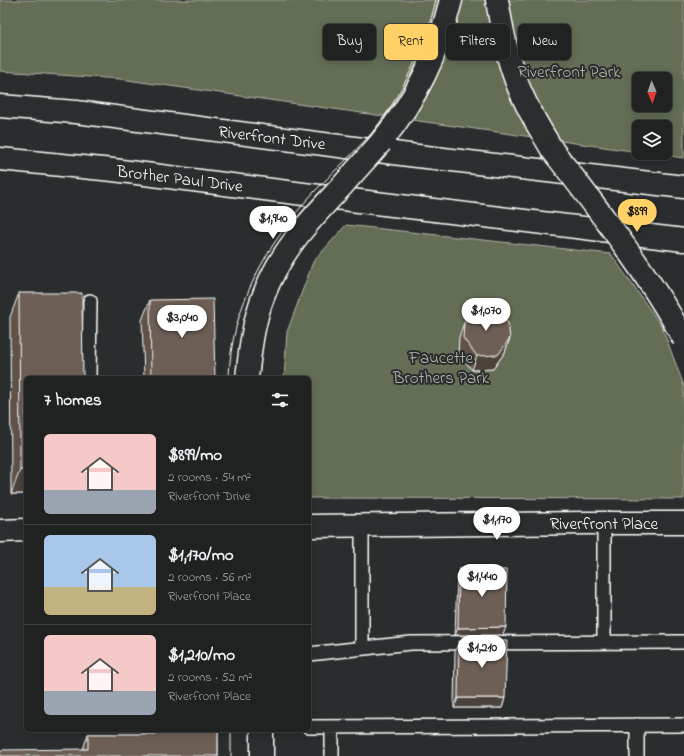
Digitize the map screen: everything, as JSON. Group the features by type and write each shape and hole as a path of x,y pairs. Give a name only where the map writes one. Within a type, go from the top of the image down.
{"main road":[{"path":"247,376 249,354 256,321 263,297 274,271 305,225 381,142 397,122 414,96 430,64 445,25 451,0"},
{"path":"497,0 501,29 513,72 532,116 553,151 623,242 670,313 684,339"},
{"name":"Riverfront Drive","path":"0,106 76,112 684,188"},
{"name":"Brother Paul Drive","path":"0,158 113,170 684,240"},
{"name":"Riverfront Place","path":"311,526 684,523"},
{"path":"0,531 24,530"},
{"path":"262,732 262,756"}],"lane":[{"path":"90,301 90,376"},
{"path":"604,523 604,642"},
{"path":"362,525 362,648"},
{"path":"311,654 411,643 684,642"},
{"path":"636,725 637,756"},
{"path":"311,728 684,725"},
{"path":"332,728 332,756"}],"green space":[{"name":"Riverfront Park","path":"0,0 684,0 684,158 672,156 672,120 632,120 632,151 120,79 0,71"},
{"name":"Faucette Brothers Park","path":"346,225 611,254 662,327 684,386 684,499 311,498 311,376 284,376 287,332 313,262"}],"building":[{"path":"19,293 82,293 83,376 24,376 24,470 20,470"},
{"path":"213,299 215,376 151,376 150,300"},
{"path":"476,309 495,309 508,323 510,338 498,355 477,356 463,338 464,323"},
{"path":"459,569 507,570 506,627 458,628"},
{"path":"459,641 507,641 505,698 458,698"},
{"path":"156,732 218,732 218,756 0,756 0,750 88,749 88,734 156,734"}],"tram line":[{"path":"229,376 231,352 236,326 244,302 267,254 297,211 370,135 392,105 418,54 436,0"},
{"path":"231,732 231,756"}]}
